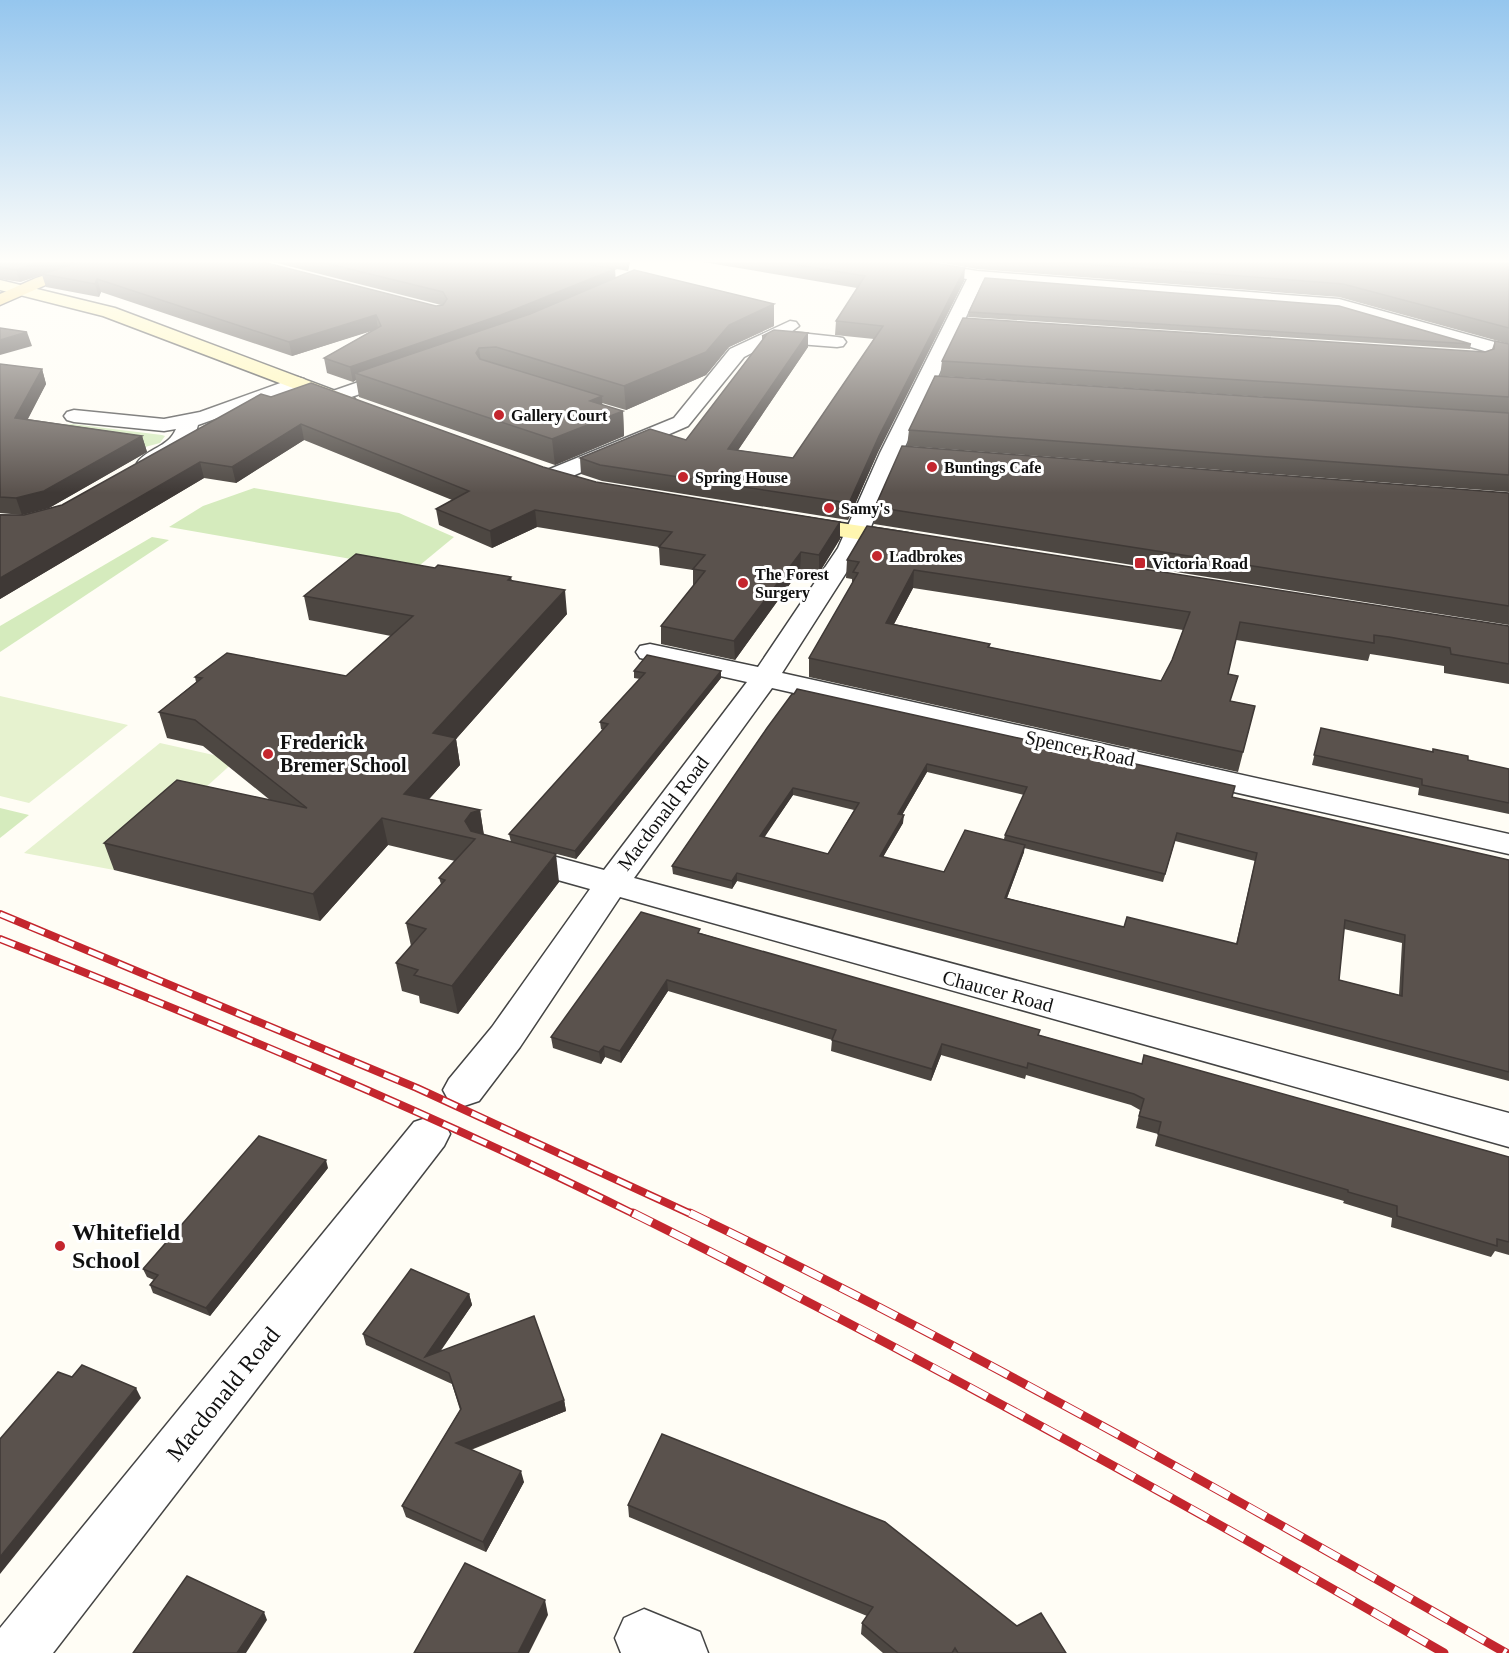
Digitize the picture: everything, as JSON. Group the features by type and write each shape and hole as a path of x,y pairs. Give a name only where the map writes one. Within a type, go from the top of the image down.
{"main road":[{"path":"178,338 366,408"},
{"path":"770,519 925,543"}],"street":[{"path":"543,472 579,474 651,435 681,422 737,353 767,338"},
{"path":"795,338 837,342"},
{"path":"855,532 891,453 948,338"},
{"path":"1460,338 1509,352"},
{"path":"1461,357 1509,360"},
{"path":"334,397 417,367"},
{"path":"74,416 164,425 207,416 297,383"},
{"path":"927,383 951,384"},
{"path":"628,419 639,423 651,435"},
{"path":"125,477 176,448 186,434 188,421"},
{"path":"891,453 915,455"},
{"name":"Macdonald Road","path":"464,1090 506,1037 610,884 764,679 850,548 855,532"},
{"name":"Spencer Road","path":"650,652 1509,844"},
{"name":"Chaucer Road","path":"488,849 1509,1130"},
{"name":"Macdonald Road","path":"17,1653 429,1134"}],"green space":[{"path":"72,424 165,436 160,443 145,447 54,426"},
{"path":"254,488 399,513 454,537 414,570 169,527 203,506"},
{"path":"152,537 169,540 0,652 0,626"},
{"path":"0,696 128,725 29,803 0,796"},
{"path":"160,743 236,760 114,870 24,853"},
{"path":"0,808 29,815 0,838"}],"building":[{"path":"277,338 301,338 289,342"},
{"path":"359,338 434,338 350,367 324,358"},
{"path":"458,338 718,338 706,352 624,386 496,347 479,348 476,353 480,359 602,396 590,401 623,411 552,439 355,373"},
{"path":"764,338 804,338 728,449 793,458 875,338 929,338 879,436 849,503 600,465 580,458 650,429 686,440"},
{"path":"953,338 1272,338 1485,352 1494,349 1495,341 1509,344 1509,397 942,361"},
{"path":"1379,338 1451,338 1471,344"},
{"path":"0,364 42,369 15,418 142,436 44,491 16,498 0,497"},
{"path":"935,376 1509,413 1509,475 909,430"},
{"path":"311,383 543,467 596,482 840,522 819,555 801,552 734,641 661,626 705,571 693,569 705,555 659,547 672,532 535,510 490,531 436,509 469,491 301,424 232,467 200,462 0,578 0,515 24,515 62,505 261,394 271,397"},
{"path":"902,446 1509,493 1509,606 875,507"},
{"path":"867,526 1509,626 1509,664 1451,654 1450,648 1389,637 1374,635 1374,643 1240,622 1228,674 1238,676 1230,701 1255,706 1243,752 809,658 858,573 853,572 859,562 847,560","holes":["914,570 1190,612 1172,660 1161,681 988,647 990,644 886,623"]},
{"path":"356,554 435,568 438,565 511,577 508,580 565,590 433,733 456,738 404,794 480,810 471,813 465,821 471,831 556,854 452,986 414,975 418,970 396,963 426,929 406,923 445,880 439,878 475,839 382,818 313,894 104,843 177,780 307,808 195,720 159,712 202,678 195,677 227,653 346,676 413,616 304,596"},
{"path":"647,655 721,671 575,851 509,834 608,724 600,722 645,673 634,671"},
{"path":"797,689 1235,786 1232,797 1509,860 1509,1072 737,873 732,881 672,866 767,728","holes":["927,764 1027,787 1005,835 1165,874 1177,833 1257,853 1237,944 1127,917 1124,927 1005,898 1025,845 965,830 944,872 880,856 904,815 898,814","793,788 859,803 828,854 760,836","1345,920 1405,935 1402,996 1339,980"]},
{"path":"1321,728 1433,752 1433,749 1468,756 1468,760 1509,769 1509,803 1422,785 1422,779 1314,755"},
{"path":"641,912 700,929 698,933 1040,1030 1038,1035 1142,1064 1144,1055 1509,1157 1509,1242 1497,1239 1497,1246 1397,1216 1397,1206 1158,1134 1161,1122 1139,1116 1144,1099 1134,1094 1028,1063 1027,1068 942,1044 932,1069 832,1040 836,1030 667,980 620,1051 604,1046 599,1052 551,1037"},
{"path":"259,1136 326,1160 206,1308 150,1285 158,1275 143,1269"},
{"path":"411,1269 469,1294 425,1357 534,1316 564,1400 456,1443 521,1471 483,1542 402,1506 461,1409 449,1373 363,1334"},
{"path":"82,1365 136,1388 0,1557 0,1439 58,1372 72,1377"},
{"path":"662,1434 885,1522 1017,1626 1041,1613 1066,1653 958,1653 955,1648 952,1653 898,1653 862,1623 873,1607 628,1505"},
{"path":"465,1563 545,1600 518,1653 414,1653"},
{"path":"187,1576 264,1612 237,1653 133,1653"}],"railway":[{"path":"0,914 417,1088 693,1215"},
{"path":"0,939 321,1070 480,1140 636,1215"},
{"path":"633,1213 941,1372 1244,1539 1444,1653"},
{"path":"690,1213 1000,1371 1204,1482 1506,1653"}],"place":[{"name":"Gallery Court","path":"499,415"},
{"name":"Buntings Cafe","path":"932,467"},
{"name":"Spring House","path":"683,477"},
{"name":"Samy's","path":"829,508"},
{"name":"Ladbrokes","path":"877,556"},
{"name":"Victoria Road","path":"1140,563"},
{"name":"The Forest Surgery","path":"743,583"},
{"name":"Frederick Bremer School","path":"268,754"},
{"name":"Whitefield School","path":"60,1246"}]}
